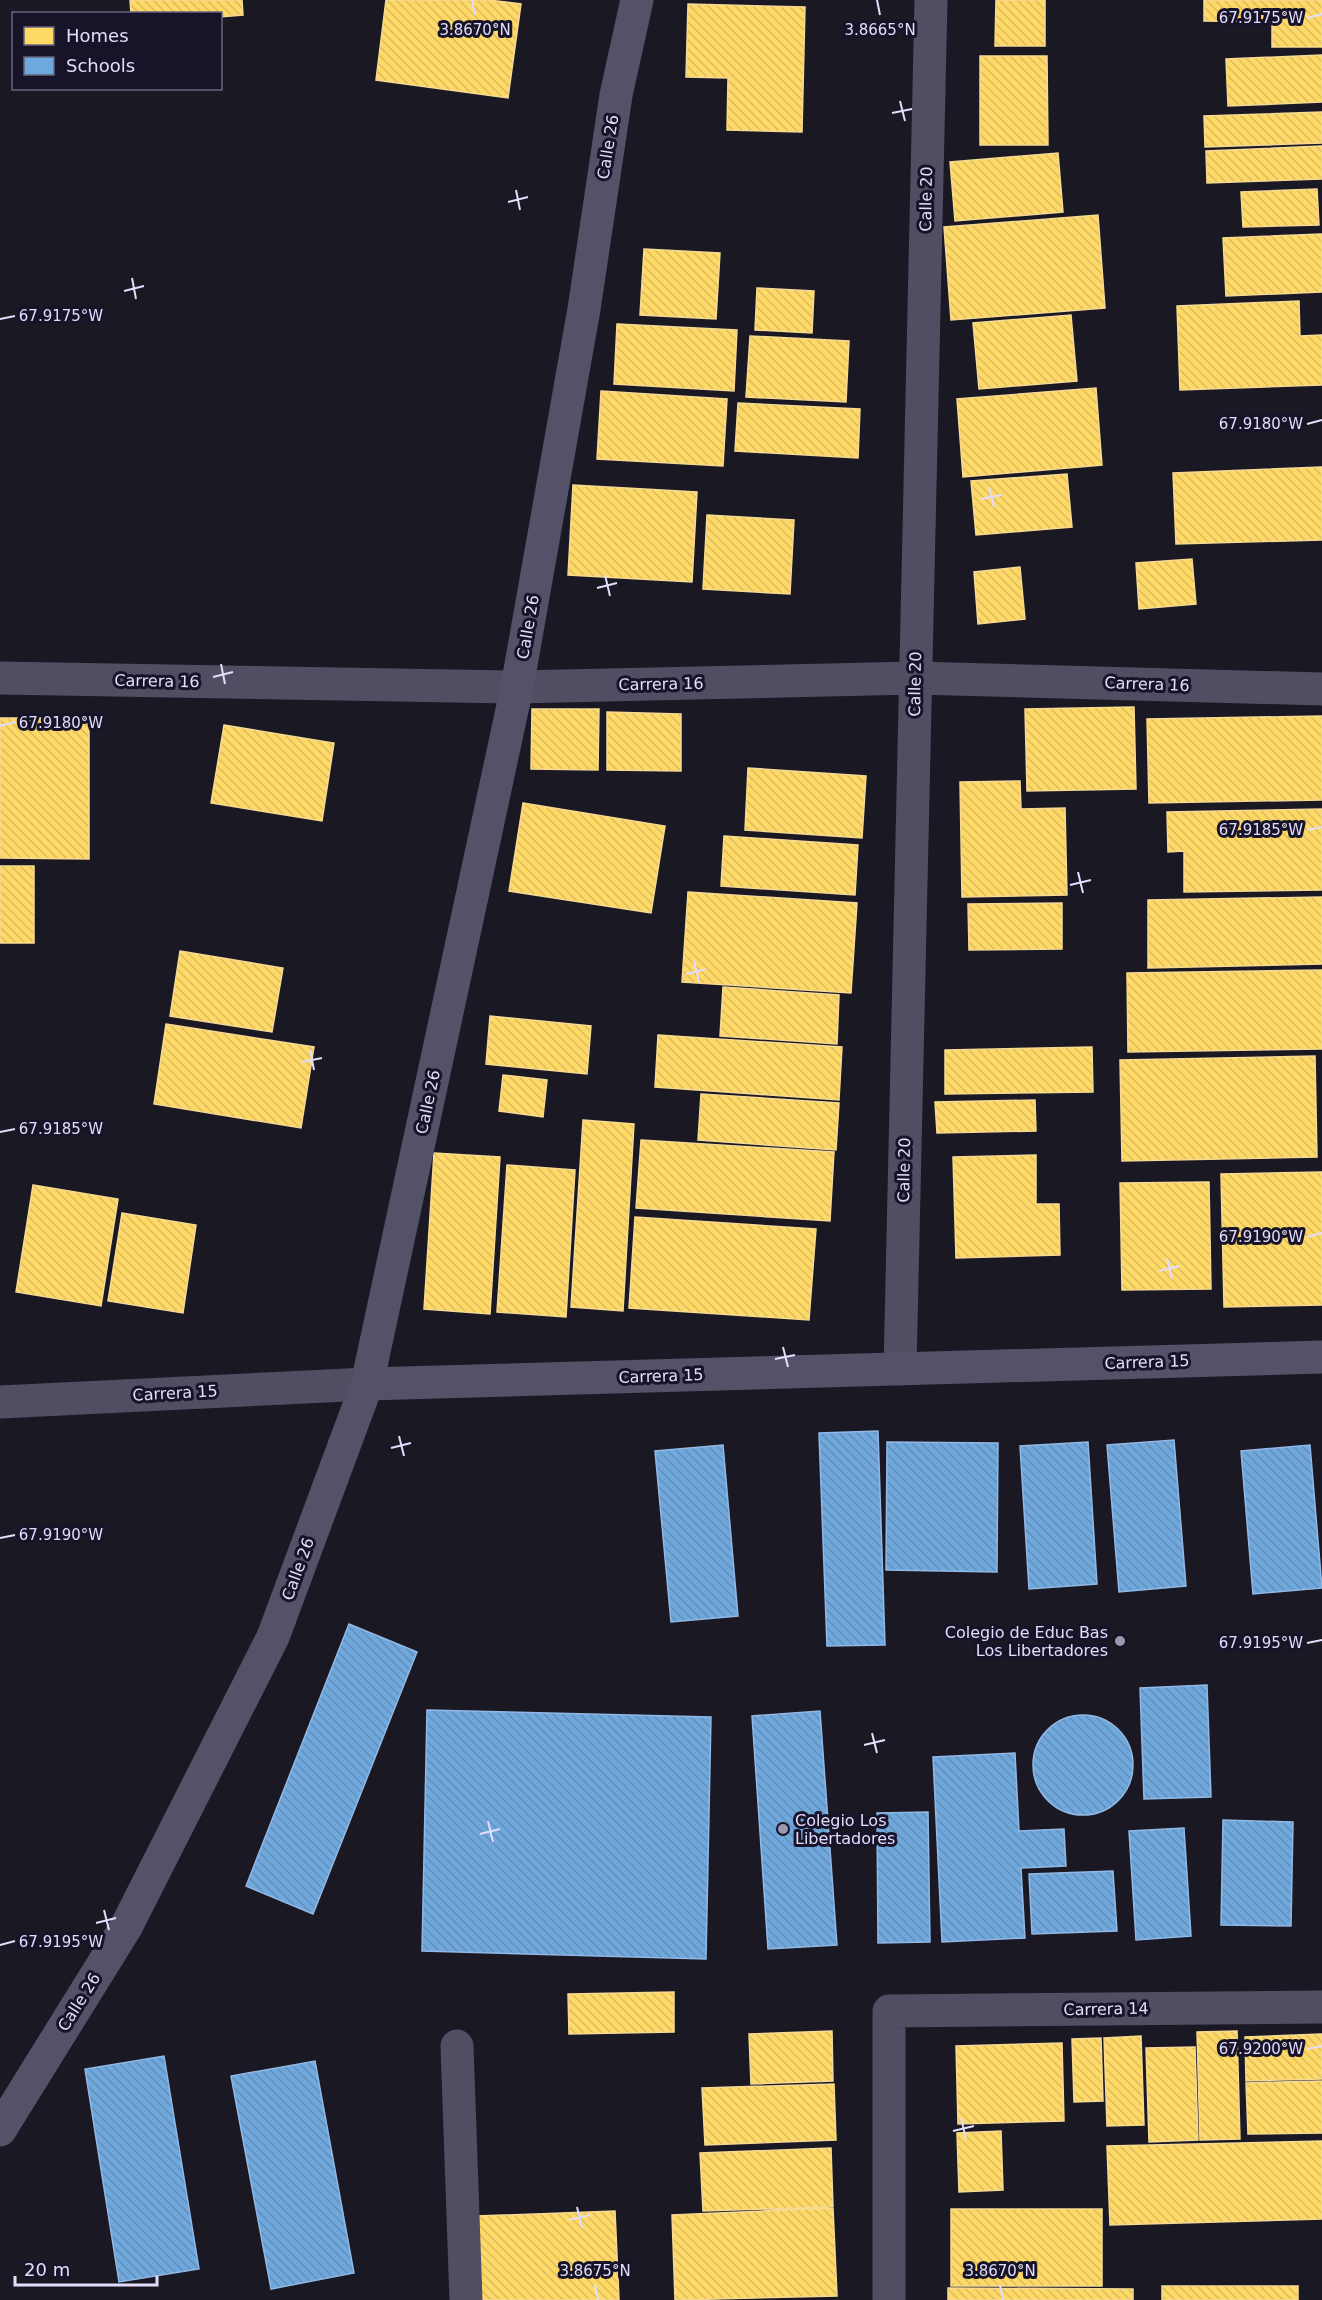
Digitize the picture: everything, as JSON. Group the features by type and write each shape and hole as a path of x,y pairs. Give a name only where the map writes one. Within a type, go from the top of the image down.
{"street":[{"name":"Calle 26","path":"0,2130 126,1927 273,1637 368,1384 517,687 584,309 616,95 637,0"},
{"name":"Calle 20","path":"900,1369 931,0"},
{"name":"Carrera 16","path":"0,678 517,687 915,678 1322,689"},
{"name":"Carrera 15","path":"0,1402 368,1384 1322,1357"},
{"name":"Carrera 14","path":"889,2300 889,2011 1322,2007"},
{"path":"457,2046 466,2300"}],"building: Homes":[{"path":"130,0 242,0 243,15 222,17 222,12 131,12"},
{"path":"386,0 489,0 521,4 508,98 376,80"},
{"path":"996,0 1045,0 1045,46 995,46"},
{"path":"1204,0 1322,0 1322,47 1272,47 1272,22 1204,21"},
{"path":"688,4 805,7 802,132 727,130 728,78 686,77"},
{"path":"1322,55 1322,102 1228,106 1226,59"},
{"path":"980,56 1047,56 1048,145 980,145"},
{"path":"1322,112 1322,143 1205,147 1204,116"},
{"path":"1322,146 1322,179 1207,183 1206,151"},
{"path":"1058,153 1063,212 955,221 950,162"},
{"path":"1317,189 1319,225 1243,227 1241,192"},
{"path":"1098,215 1105,308 951,320 944,227"},
{"path":"1322,234 1322,292 1226,296 1223,238"},
{"path":"644,249 720,253 716,319 640,315"},
{"path":"757,288 814,291 812,333 755,330"},
{"path":"1299,301 1300,336 1322,335 1322,385 1180,390 1177,306"},
{"path":"1071,315 1077,381 979,389 973,323"},
{"path":"617,324 737,330 734,391 614,384"},
{"path":"750,336 849,341 846,402 746,397"},
{"path":"1096,388 1102,465 963,477 957,399"},
{"path":"601,391 727,399 723,466 597,459"},
{"path":"738,403 860,409 858,458 735,451"},
{"path":"1322,467 1322,540 1176,544 1173,473"},
{"path":"1067,474 1072,527 976,535 971,481"},
{"path":"573,485 697,492 692,582 568,575"},
{"path":"707,515 794,520 790,594 703,589"},
{"path":"1192,559 1196,604 1139,609 1136,563"},
{"path":"1020,567 1025,619 978,624 974,572"},
{"path":"1134,707 1136,789 1027,791 1025,709"},
{"path":"532,709 599,709 598,770 531,769"},
{"path":"607,712 681,714 681,771 607,770"},
{"path":"1322,716 1322,800 1149,803 1147,719"},
{"path":"0,718 89,718 89,859 0,858"},
{"path":"224,725 334,743 322,821 211,803"},
{"path":"748,768 866,776 862,838 745,830"},
{"path":"1020,781 1021,809 1065,808 1067,895 962,897 960,782"},
{"path":"523,803 665,826 651,913 509,891"},
{"path":"1322,809 1322,890 1184,892 1184,851 1168,852 1167,812"},
{"path":"724,836 858,845 855,895 721,886"},
{"path":"0,866 34,866 34,943 0,943"},
{"path":"688,892 857,903 851,993 682,982"},
{"path":"1322,897 1322,964 1148,968 1148,900"},
{"path":"1062,903 1062,949 969,950 968,904"},
{"path":"180,951 283,968 272,1032 170,1016"},
{"path":"1322,970 1322,1049 1128,1052 1127,973"},
{"path":"723,987 839,995 837,1044 720,1036"},
{"path":"490,1016 591,1026 587,1074 486,1064"},
{"path":"166,1024 314,1047 301,1128 154,1104"},
{"path":"658,1035 842,1047 839,1100 655,1087"},
{"path":"1092,1047 1093,1092 945,1094 945,1050"},
{"path":"1315,1056 1317,1157 1122,1161 1120,1060"},
{"path":"503,1075 547,1080 543,1117 499,1111"},
{"path":"701,1094 839,1103 836,1150 698,1140"},
{"path":"1035,1100 1036,1131 937,1133 935,1102"},
{"path":"583,1120 634,1124 623,1311 571,1307"},
{"path":"641,1140 834,1152 830,1221 636,1208"},
{"path":"434,1153 500,1157 490,1314 424,1309"},
{"path":"1036,1155 1036,1204 1059,1204 1060,1255 956,1258 953,1157"},
{"path":"507,1165 575,1170 566,1317 497,1312"},
{"path":"1322,1172 1322,1305 1224,1307 1221,1174"},
{"path":"1209,1182 1211,1289 1122,1290 1120,1183"},
{"path":"33,1185 118,1199 101,1306 16,1292"},
{"path":"122,1213 196,1225 183,1313 108,1301"},
{"path":"635,1217 816,1229 809,1320 629,1308"},
{"path":"674,1992 674,2032 569,2034 568,1994"},
{"path":"832,2031 833,2081 751,2084 749,2034"},
{"path":"1237,2031 1240,2139 1200,2140 1197,2032"},
{"path":"1322,2034 1322,2079 1246,2081 1245,2037"},
{"path":"1141,2036 1144,2125 1107,2126 1104,2038"},
{"path":"1101,2038 1103,2101 1074,2102 1072,2039"},
{"path":"1062,2043 1064,2121 958,2124 956,2046"},
{"path":"1195,2047 1198,2140 1149,2142 1146,2048"},
{"path":"1322,2081 1322,2133 1248,2134 1246,2083"},
{"path":"834,2084 836,2140 705,2145 702,2088"},
{"path":"1001,2131 1003,2190 959,2192 957,2133"},
{"path":"1322,2141 1322,2219 1110,2225 1107,2146"},
{"path":"831,2148 833,2207 703,2211 700,2153"},
{"path":"833,2208 837,2296 675,2300 672,2215"},
{"path":"951,2209 1102,2209 1102,2286 951,2286"},
{"path":"615,2211 619,2300 481,2300 477,2216"},
{"path":"1162,2286 1298,2286 1298,2300 1162,2300"},
{"path":"948,2288 1133,2289 1133,2300 948,2300"}],"building: Schools":[{"path":"878,1431 885,1645 827,1646 819,1433"},
{"path":"1174,1440 1186,1586 1119,1592 1107,1445"},
{"path":"887,1442 998,1443 997,1572 886,1570"},
{"path":"1088,1442 1097,1584 1029,1589 1020,1446"},
{"path":"723,1445 738,1616 671,1622 655,1451"},
{"path":"1310,1445 1322,1588 1253,1594 1241,1451"},
{"path":"349,1624 417,1652 313,1914 246,1886"},
{"path":"1207,1685 1211,1797 1144,1799 1140,1688"},
{"path":"427,1710 711,1717 706,1959 422,1951"},
{"path":"820,1711 837,1945 768,1949 752,1716"},
{"path":"1083,1715 1102,1718 1119,1729 1130,1746 1133,1765 1130,1784 1119,1801 1102,1812 1083,1815 1064,1812 1047,1801 1036,1784 1033,1765 1036,1746 1047,1729 1064,1718"},
{"path":"1015,1753 1019,1831 1064,1829 1066,1866 1021,1868 1025,1938 942,1942 933,1757"},
{"path":"928,1812 930,1942 878,1943 877,1813"},
{"path":"1223,1820 1293,1822 1291,1926 1221,1925"},
{"path":"1184,1828 1191,1936 1136,1940 1129,1831"},
{"path":"1113,1871 1117,1931 1032,1934 1029,1874"},
{"path":"164,2056 199,2269 119,2282 85,2069"},
{"path":"315,2061 354,2273 271,2289 231,2076"}],"place":[{"name":"Colegio de Educ Bas Los Libertadores","path":"1120,1641"},
{"name":"Colegio Los Libertadores","path":"783,1829"}]}
